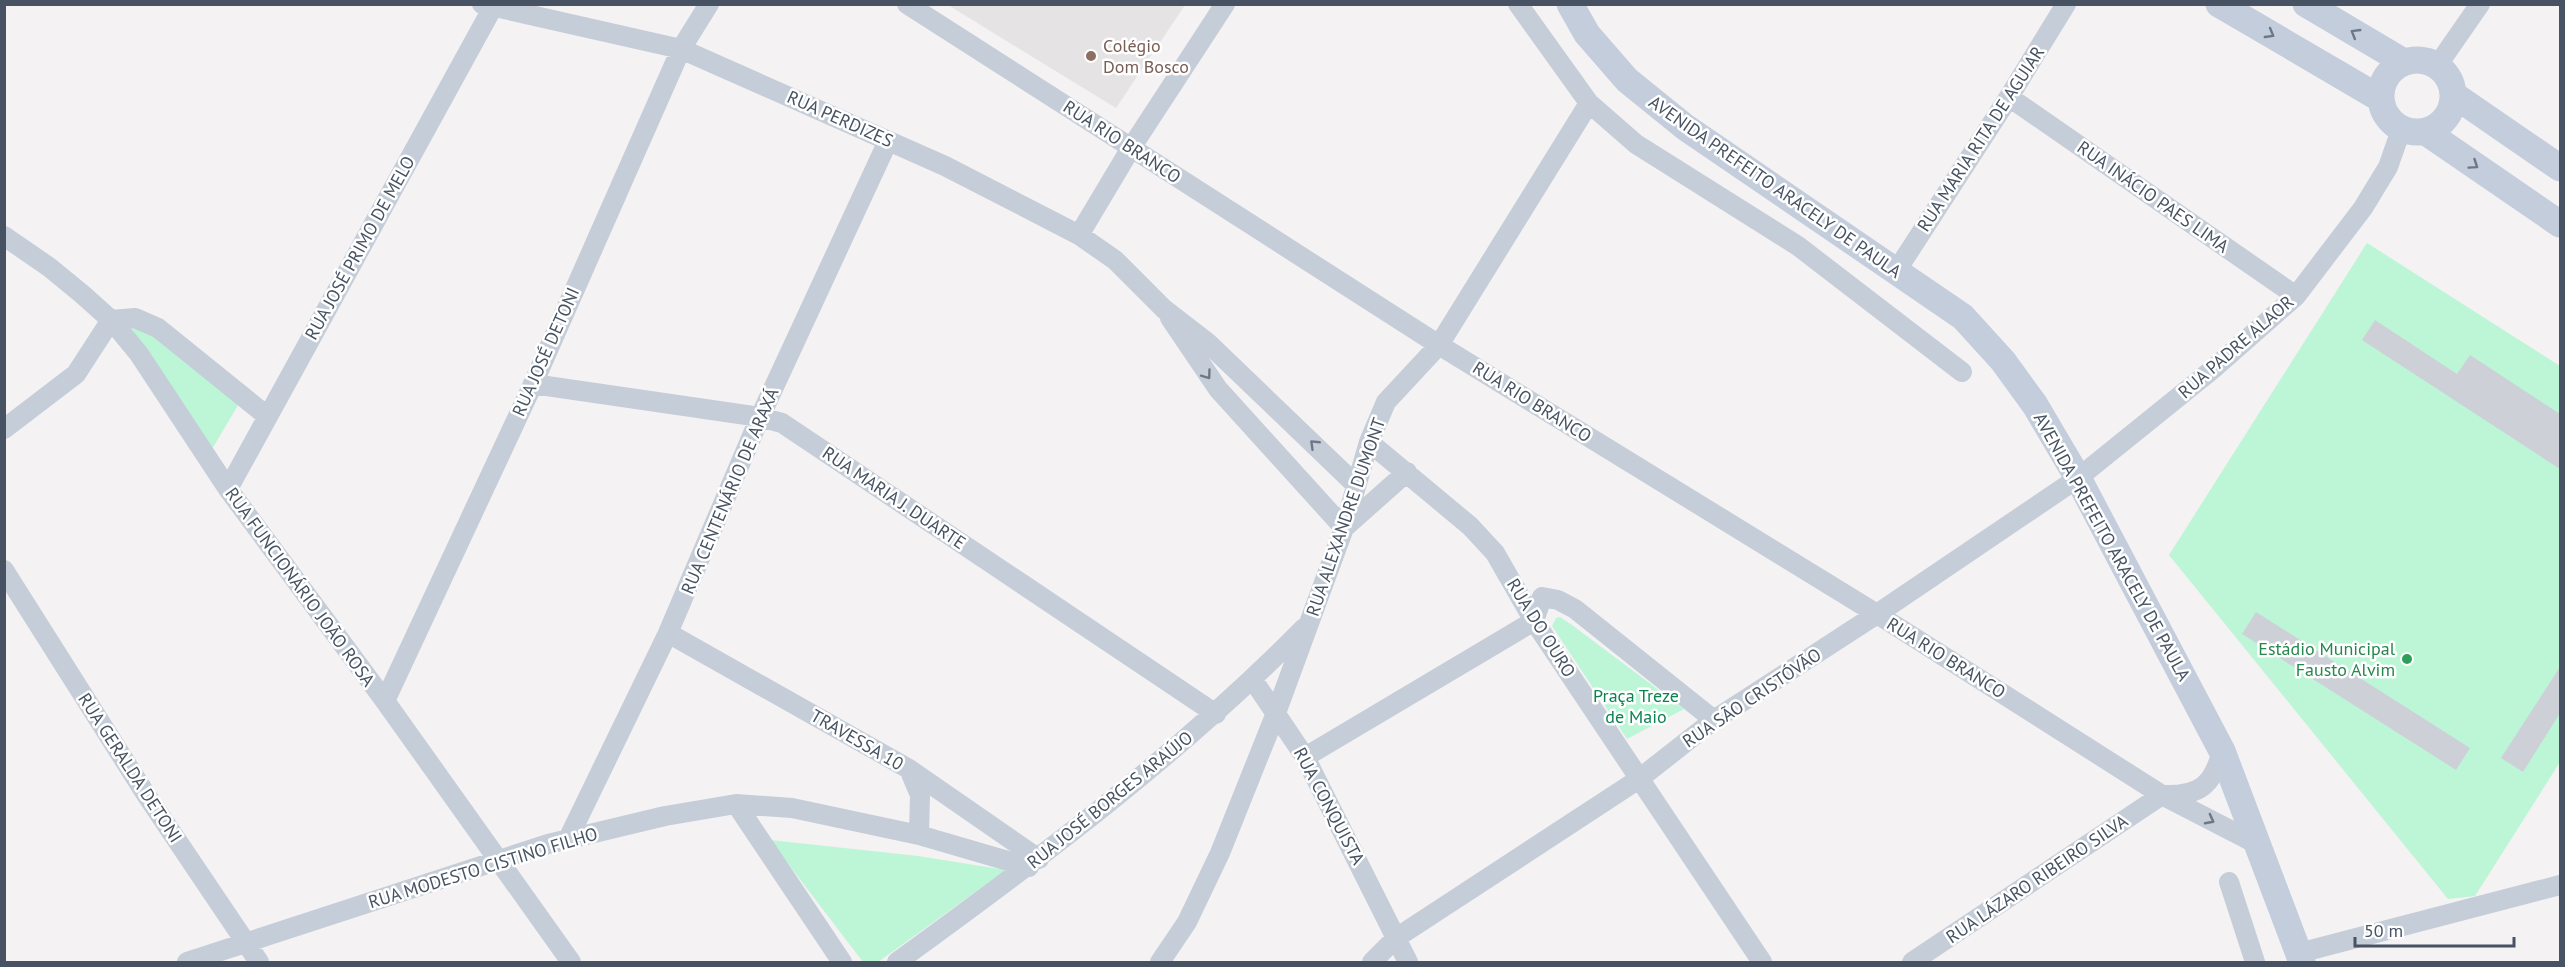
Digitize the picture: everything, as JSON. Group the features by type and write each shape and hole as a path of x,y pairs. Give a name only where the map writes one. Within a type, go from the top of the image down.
{"main road":[{"name":"AVENIDA PREFEITO ARACELY DE PAULA","path":"1570,4 1587,34 1627,80 1685,127 1895,273 1963,317 2003,361 2035,405 2078,478 2222,751 2300,958"},
{"path":"2219,4 2381,99"},
{"path":"2306,4 2404,62"},
{"path":"2414,131 2438,127 2447,118 2454,95 2452,84 2437,66 2427,61 2404,62 2386,77 2381,99 2384,112 2391,122 2414,131 2560,224"},
{"path":"2454,95 2560,168"}],"street":[{"name":"RUA JOSÉ DETONI","path":"385,701 532,384 681,49 709,4"},
{"name":"RUA RIO BRANCO","path":"907,4 1439,345 1877,614 2162,795 2259,845"},
{"path":"1079,235 1131,148 1225,4"},
{"name":"AVENIDA PREFEITO ARACELY DE PAULA","path":"1518,4 1589,103 1636,144 1798,246 1962,372"},
{"name":"RUA MARIA RITA DE AGUIAR","path":"1895,273 2066,4"},
{"path":"2437,66 2480,4"},
{"name":"RUA PERDIZES","path":"488,6 681,49 945,165 1079,235 1115,260 1164,309"},
{"name":"RUA JOSÉ PRIMO DE MELO","path":"228,489 488,6"},
{"name":"RUA INÁCIO PAES LIMA","path":"2009,97 2296,296"},
{"name":"RUA ALEXANDRE DUMONT","path":"1160,963 1187,922 1220,853 1276,714 1344,528 1369,442 1386,402 1439,345 1589,103"},
{"name":"RUA PADRE ALAOR","path":"2078,478 2213,369 2296,296 2363,208 2414,131"},
{"name":"RUA CENTENÁRIO DE ARAXÁ","path":"568,839 668,633 760,417 888,141"},
{"name":"RUA FUNCIONÁRIO JOÃO ROSA","path":"4,236 49,267 111,320 139,354 228,489 385,701 571,963"},
{"path":"1164,309 1208,343 1356,484"},
{"path":"1164,309 1192,355 1218,389 1344,528 1407,472"},
{"path":"4,429 76,374 111,320 135,318 158,328 267,416"},
{"name":"RUA MARIA J. DUARTE","path":"532,384 760,417 782,423 1216,714"},
{"name":"RUA DO OURO","path":"1369,442 1470,526 1495,554 1534,621 1762,963"},
{"name":"RUA SÃO CRISTÓVÃO","path":"1372,963 1396,938 1639,779 1714,720 1877,614 2078,478"},
{"name":"RUA GERALDA DETONI","path":"4,570 145,793 259,963"},
{"path":"1305,757 1534,621 1542,597 1558,600 1575,609 1714,720"},
{"name":"RUA JOSÉ BORGES ARAÚJO","path":"897,963 1034,863 1216,714 1310,622"},
{"name":"TRAVESSA 10","path":"668,633 909,770 1034,863"},
{"name":"RUA CONQUISTA","path":"1253,680 1305,757 1408,963"},
{"path":"2162,795 2186,795 2206,784 2217,770 2222,751"},
{"path":"909,770 920,795 919,835"},
{"name":"RUA LÁZARO RIBEIRO SILVA","path":"1912,963 2162,795"},
{"path":"735,804 842,963"},
{"name":"RUA MODESTO CISTINO FILHO","path":"187,963 568,839 665,816 735,804 792,808 919,835 1034,863"},
{"path":"2229,882 2255,963"},
{"path":"2300,958 2560,885"}],"shaded area":[{"name":"Colégio Dom Bosco","path":"948,5 1185,5 1116,108"}],"green space":[{"name":"Estádio Municipal Fausto Alvim","path":"2367,243 2560,366 2560,762 2475,896 2448,899 2169,555"},
{"path":"126,325 147,328 240,402 212,449"},
{"name":"Praça Treze de Maio","path":"1560,617 1684,709 1627,739 1552,626 1556,618"},
{"path":"770,840 918,856 1006,870 878,962 863,962"}],"building":[{"path":"2375,320 2457,374 2470,355 2560,414 2560,469 2362,340"},
{"path":"2256,612 2470,748 2456,770 2242,634"},
{"path":"2560,667 2560,713 2523,772 2501,758"}],"place":[{"name":"Colégio Dom Bosco","path":"1091,56"},
{"name":"Estádio Municipal Fausto Alvim","path":"2407,659"}]}
